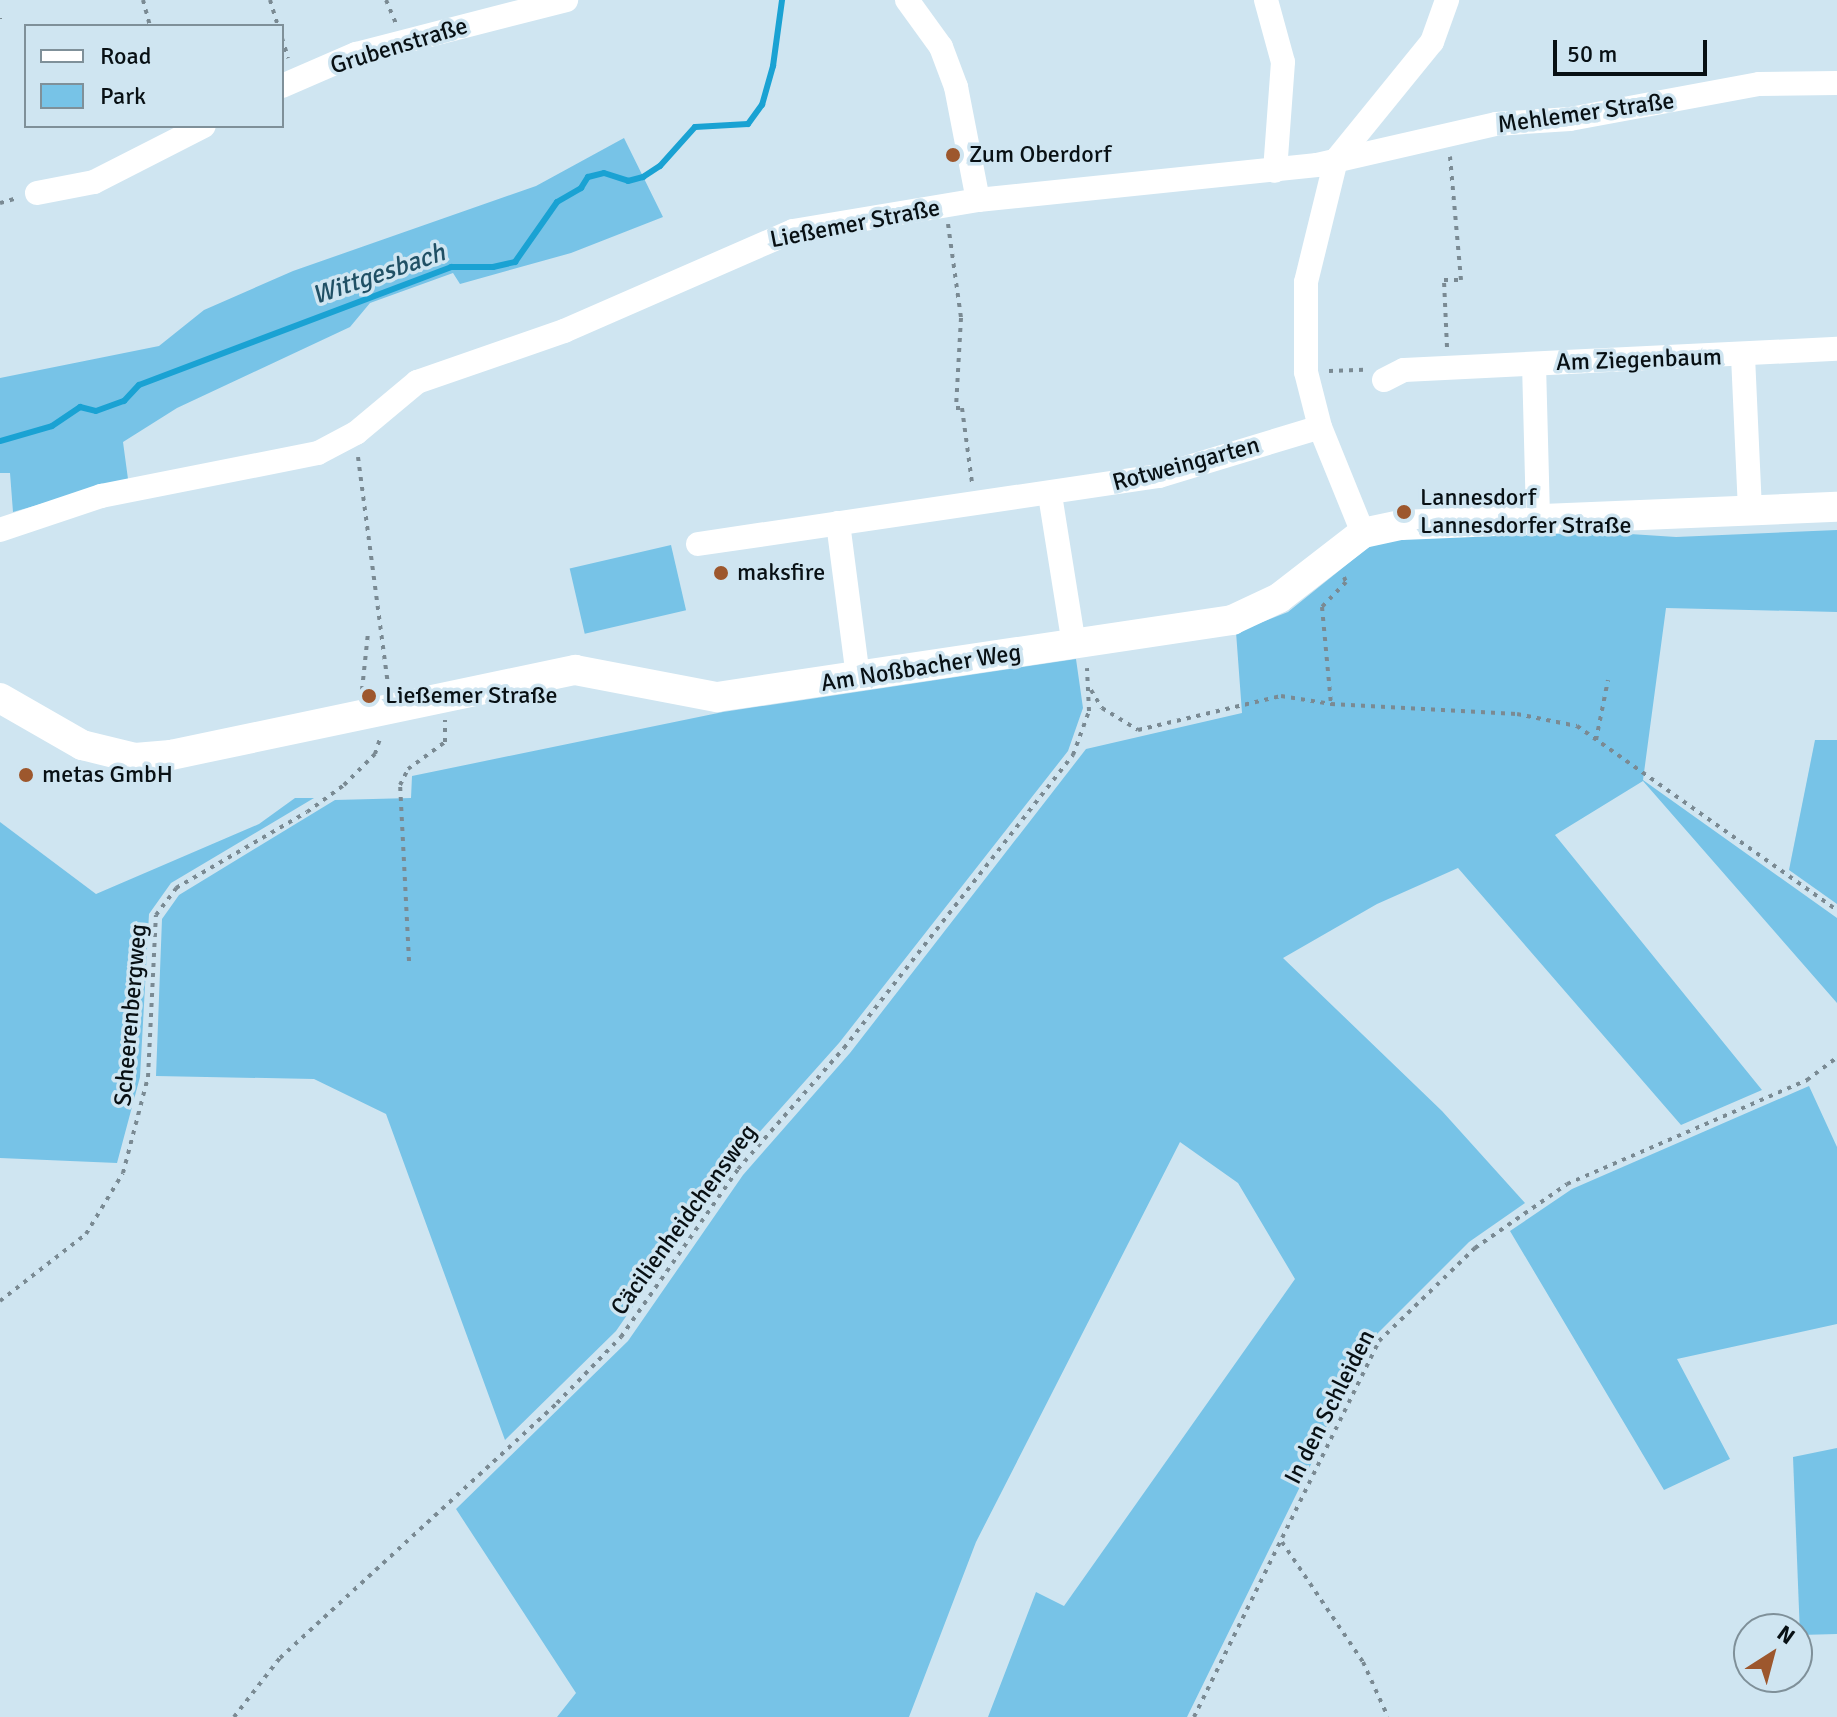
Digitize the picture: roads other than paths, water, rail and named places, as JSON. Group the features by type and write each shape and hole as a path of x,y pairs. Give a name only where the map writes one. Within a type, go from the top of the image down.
{"street":[{"name":"Grubenstraße","path":"284,85 356,54 566,0"},
{"path":"1266,0 1283,62 1275,171"},
{"path":"1363,533 1320,427 1306,372 1306,282 1336,160 1432,42 1447,0"},
{"path":"915,2 941,47 956,87 978,200"},
{"name":"Mehlemer Straße","path":"1336,160 1496,124 1570,119 1759,84 1837,83"},
{"path":"37,193 94,182 200,128"},
{"name":"Ließemer Straße","path":"0,530 101,496 318,453 356,433 417,382 564,331 765,240 978,200 1275,171 1336,160"},
{"name":"Am Ziegenbaum","path":"1384,380 1404,370 1743,356 1837,349"},
{"name":"Am Ziegenbaum","path":"1743,356 1750,511"},
{"name":"Am Ziegenbaum","path":"1534,364 1538,518"},
{"name":"Rotweingarten","path":"698,544 975,502 1050,495 1159,476 1320,427"},
{"path":"1050,495 1074,645"},
{"name":"Am Noßbacher Weg","path":"0,698 82,745 135,758 171,755 378,703 421,700 575,670 717,697 1074,645 1257,613 1329,555 1363,533 1429,523 1837,507"},
{"path":"838,523 858,676"}],"waterway":[{"name":"Wittgesbach","path":"0,441 52,426 80,407 96,411 124,401 139,385 451,267 493,267 515,262 557,202 581,188 588,177 604,173 628,181 643,177 660,166 695,127 748,124 762,105 773,66 782,0"}],"place":[{"name":"Zum Oberdorf","path":"953,155"},
{"name":"Lannesdorf Lannesdorfer Straße","path":"1404,512"},
{"name":"maksfire","path":"721,573"},
{"name":"Ließemer Straße","path":"369,696"},
{"name":"metas GmbH","path":"26,775"}]}
